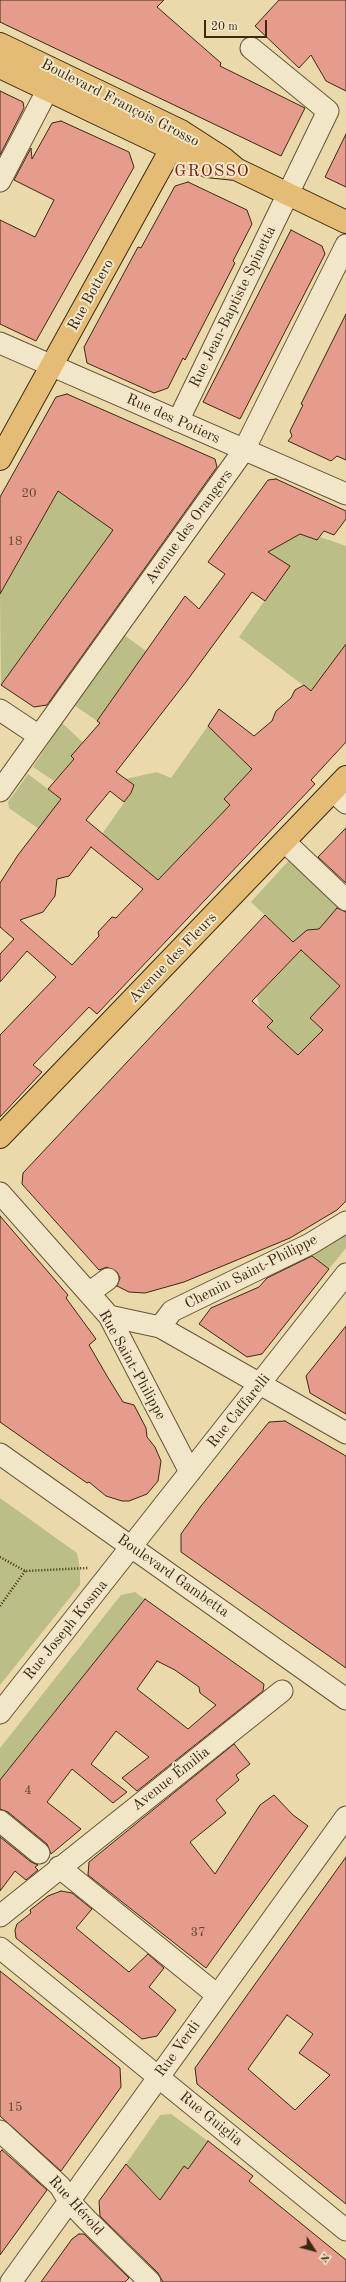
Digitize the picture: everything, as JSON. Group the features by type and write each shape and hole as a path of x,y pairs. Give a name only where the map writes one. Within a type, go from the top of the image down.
{"main road":[{"name":"Boulevard François Grosso","path":"0,44 45,76 176,140"},
{"name":"Boulevard François Grosso","path":"0,67 45,76 176,140 223,158 236,169 346,222"},
{"name":"Rue Bottero","path":"0,459 176,140"},
{"name":"Avenue des Fleurs","path":"0,1137 284,842 342,790"}],"street":[{"name":"Rue Jean-Baptiste Spinetta","path":"178,421 328,111 252,48"},
{"path":"0,55 45,76 0,181"},
{"name":"Avenue des Orangers","path":"0,791 244,450 346,245"},
{"name":"Rue des Potiers","path":"0,343 51,367 346,494"},
{"path":"0,710 39,736"},
{"path":"284,842 346,900"},
{"name":"Rue Saint-Philippe","path":"0,1192 109,1316 190,1472"},
{"name":"Chemin Saint-Philippe","path":"160,1327 172,1311 310,1244 346,1222"},
{"name":"Rue Caffarelli","path":"132,1547 346,1274"},
{"path":"89,1294 108,1278"},
{"path":"109,1316 160,1327 346,1434"},
{"name":"Boulevard Gambetta","path":"0,1454 346,1698"},
{"name":"Rue Joseph Kosma","path":"0,1713 132,1547"},
{"name":"Avenue Émilia","path":"0,1916 59,1867 282,1691"},
{"name":"Rue Verdi","path":"11,2282 346,1818"},
{"path":"0,1821 39,1853"},
{"path":"59,1867 217,1995"},
{"name":"Rue Guiglia","path":"0,1948 159,2076 346,2230"},
{"name":"Rue Hérold","path":"0,2131 60,2186 69,2201 150,2282"}],"path":[{"path":"0,1557 25,1571 94,1567"},
{"path":"0,1606 25,1571"}],"green space":[{"path":"58,491 113,530 1,685 0,594"},
{"path":"300,534 317,540 320,537 346,546 346,644 311,691 239,637 289,566 266,550 290,536 295,537"},
{"path":"124,635 146,651 97,721 74,705"},
{"path":"62,723 91,750 71,756 74,759 54,781 33,767"},
{"path":"208,726 252,769 224,799 230,805 158,880 102,834 131,793 134,785 126,779 157,772 171,778"},
{"path":"28,774 61,799 39,829 9,808 8,802"},
{"path":"292,857 346,908 346,1012 309,1050 298,1055 267,1027 273,1021 260,1008 257,996 301,949 251,902"},
{"path":"346,1234 346,1248 329,1269 309,1253"},
{"path":"0,1498 77,1553 80,1569 80,1585 0,1685"},
{"path":"135,1592 147,1601 142,1603 0,1780 0,1748 121,1595"},
{"path":"171,2114 208,2141 188,2169 184,2166 163,2202 126,2164 160,2115"}],"building":[{"path":"0,0 164,0 157,7 221,63 220,66 305,108 281,156 0,22"},
{"path":"279,0 346,0 346,91 326,81 311,55 299,68 255,26"},
{"path":"0,91 23,102 24,108 0,155"},
{"path":"61,121 129,152 134,167 36,341 0,324 0,220 35,237 54,200 14,180 31,148 32,159 52,123"},
{"path":"346,134 346,187 325,177"},
{"path":"188,182 247,210 252,224 233,261 235,263 185,360 183,358 168,388 154,393 87,363 84,347 138,247 141,248 175,186"},
{"path":"291,230 322,246 325,254 240,419 203,402"},
{"path":"346,314 346,460 337,456 331,461 288,441 292,436 290,431 303,405 301,404"},
{"path":"67,394 215,459 217,467 47,705 34,707 1,685 113,530 58,491 0,594 0,497 56,397"},
{"path":"276,479 346,511 346,519 334,535 324,531 317,540 300,534 268,552 290,566 265,601 252,592 186,682 116,772 134,785 131,793 124,802 110,791 86,820 158,880 230,805 224,799 252,769 208,726 219,709 254,736 272,721 276,711 291,698 295,690 304,685 311,691 346,644 346,742 311,780 315,784 97,1014 89,1007 33,1065 42,1072 0,1117 0,1035 56,977 27,951 0,982 0,954 14,939 0,927 0,883 18,855 61,799 48,789 74,759 71,756 100,723 97,721 185,596 199,609 225,574 208,562 268,480","holes":["91,847 143,889 116,918 112,917 98,932 99,936 72,965 20,920 43,912 55,896 57,879 69,876"]},
{"path":"346,828 346,883 318,857"},
{"path":"337,908 346,912 346,1201 337,1210 290,1238 184,1282 145,1293 129,1292 117,1286 120,1278 117,1272 107,1267 99,1270 22,1184 23,1173 265,915 293,942 307,930 319,929","holes":["301,950 340,986 310,1018 323,1030 298,1055 267,1027 273,1021 252,1001"]},
{"path":"0,1216 68,1295 66,1298 96,1339 89,1345 107,1376 123,1402 134,1405 146,1428 147,1437 155,1447 161,1461 158,1481 147,1494 129,1501 122,1501 106,1496 89,1482 87,1483 0,1422"},
{"path":"312,1256 329,1269 262,1354 247,1357 199,1324 211,1308 259,1287 267,1278"},
{"path":"346,1326 346,1414 310,1393 306,1376"},
{"path":"285,1421 346,1456 346,1668 181,1552 181,1534 201,1506 269,1422"},
{"path":"145,1599 264,1684 263,1691 137,1791 122,1778 149,1757 116,1731 91,1764 127,1792 113,1803 72,1769 47,1802 81,1829 51,1854 47,1844 8,1812 0,1809 0,1780","holes":["157,1661 175,1670 199,1687 200,1693 216,1705 188,1729 137,1689"]},
{"path":"234,1744 250,1764 236,1775 239,1780 216,1800 226,1813 190,1842 215,1874 260,1805 274,1795 293,1815 308,1826 206,1968 88,1875 89,1862"},
{"path":"0,1837 31,1862 38,1865 35,1867 38,1870 26,1880 15,1871 0,1891"},
{"path":"346,1857 346,2204 197,2084 195,2068","holes":["287,2015 313,2034 299,2053 330,2075 295,2110 248,2069"]},
{"path":"61,1891 72,1893 92,1909 76,1928 129,1972 148,1954 164,1968 149,1987 176,2010 157,2036 142,2039 16,1938 15,1930 17,1924 31,1913 30,1910 48,1896"},
{"path":"0,1971 120,2068 121,2087 61,2171 0,2116"},
{"path":"208,2141 253,2176 249,2181 346,2260 346,2282 163,2282 158,2273 100,2216 99,2201 126,2164 160,2200 184,2166 188,2169"},
{"path":"2,2150 47,2190 0,2255 0,2152"},
{"path":"79,2234 84,2234 129,2278 125,2282 41,2282 72,2239"}],"district":[{"name":"GROSSO","path":"212,172"}]}
